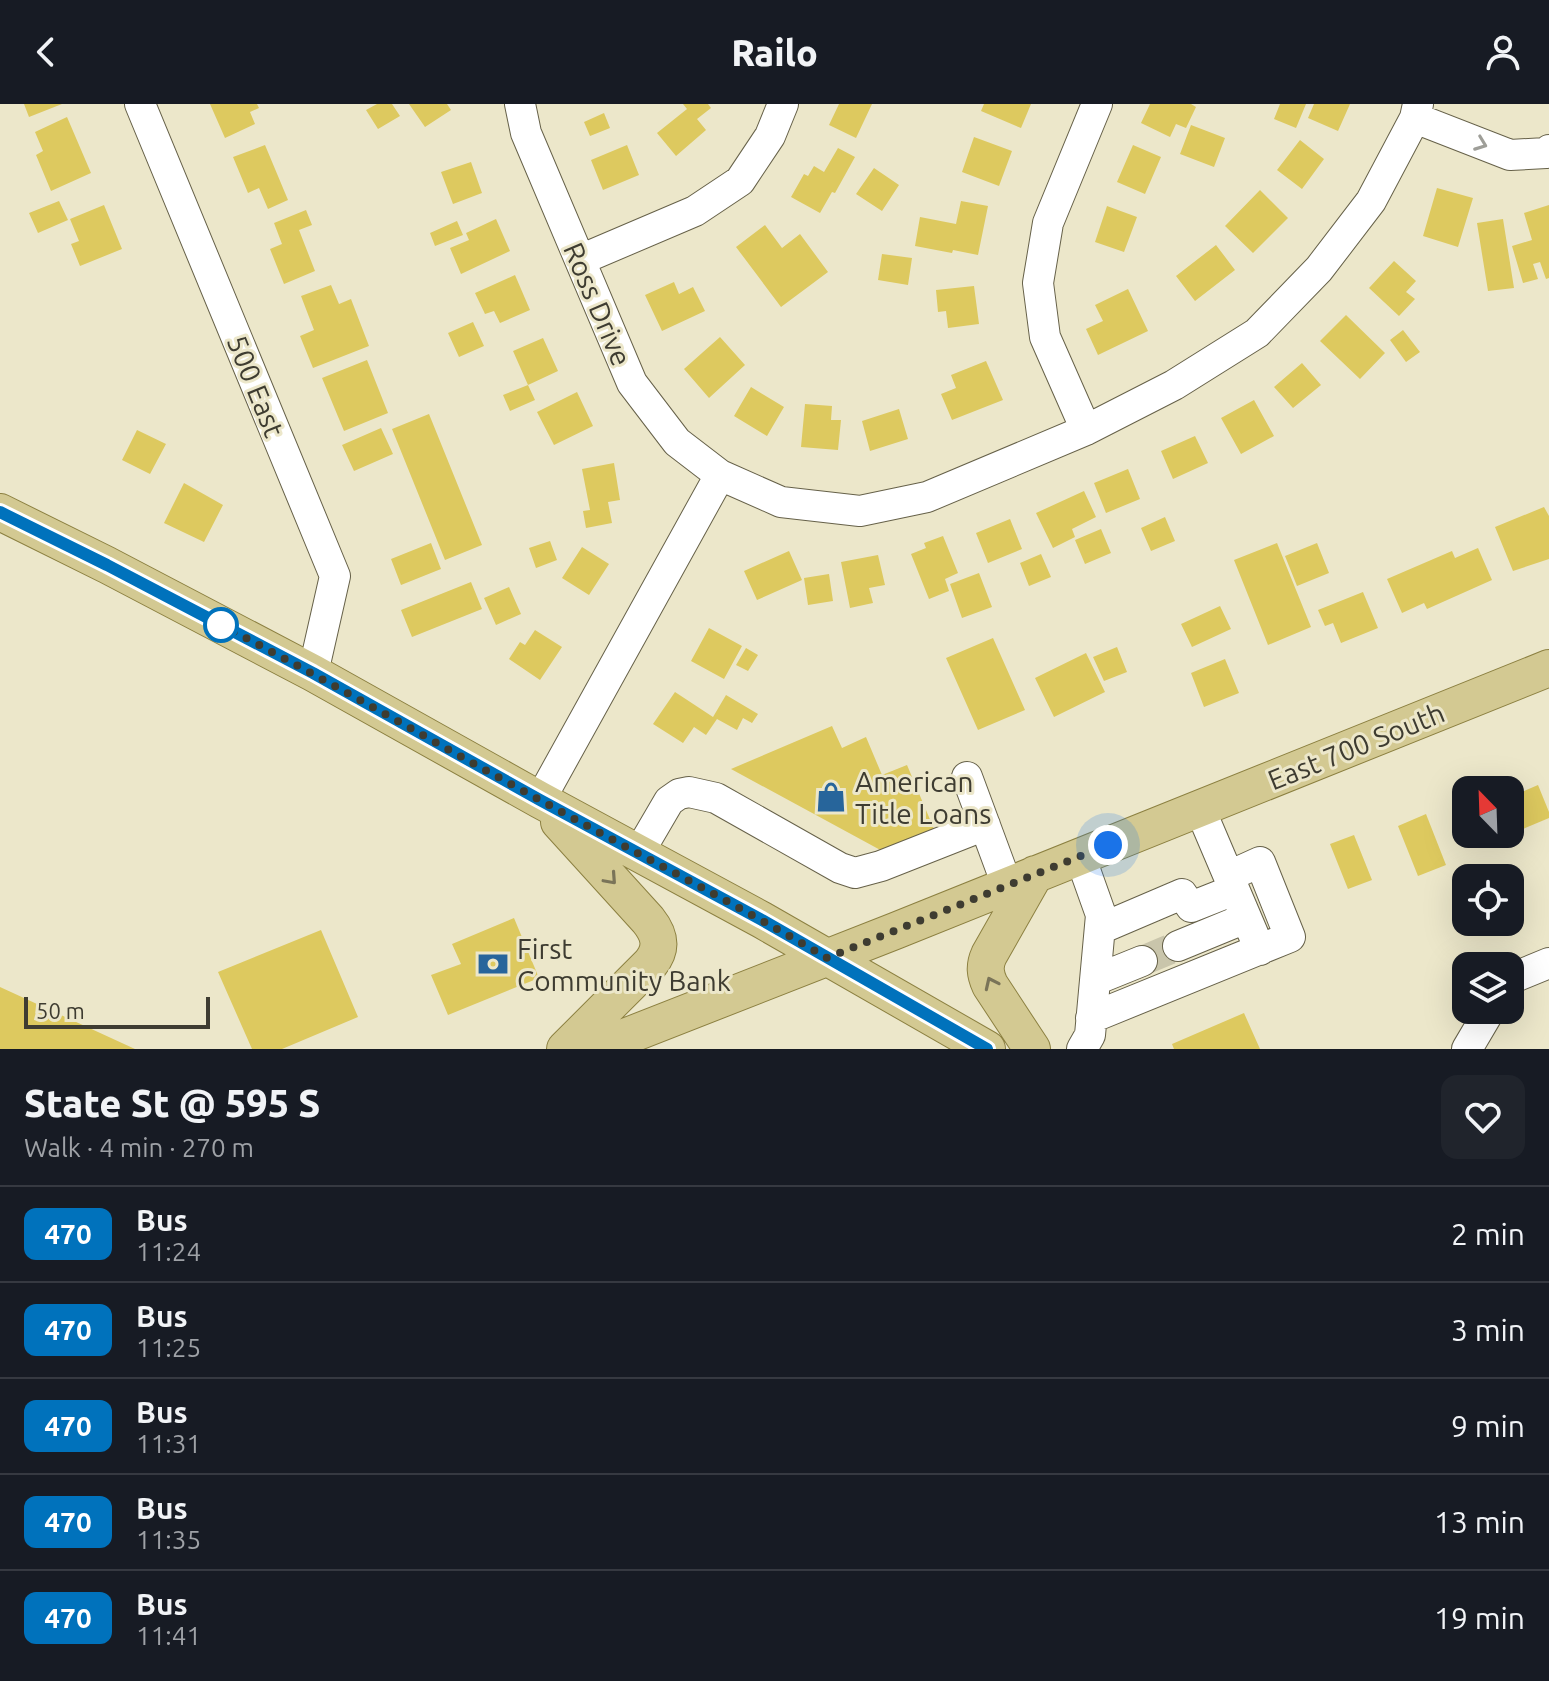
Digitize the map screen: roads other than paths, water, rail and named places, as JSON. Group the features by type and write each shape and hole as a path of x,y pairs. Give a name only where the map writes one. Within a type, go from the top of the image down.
{"main road":[{"path":"0,512 313,673 762,920 987,1049"},
{"name":"East 700 South","path":"1021,879 1549,668"},
{"path":"540,800 648,920 659,939 658,951 650,964 565,1049"},
{"path":"594,1049 1021,879"},
{"path":"1021,879 989,955 985,974 1030,1048"}],"street":[{"name":"500 East","path":"140,104 335,576 313,673"},
{"name":"Ross Drive","path":"520,104 526,133 632,383 677,442 720,475 781,502 860,511 927,497 1086,430 1174,385 1257,333 1319,269 1371,201 1417,111"},
{"path":"580,260 695,211 740,181 770,136 783,104"},
{"path":"1086,430 1045,337 1038,283 1048,223 1097,104"},
{"path":"1417,111 1510,155 1546,153 1549,150"},
{"path":"540,800 720,475"},
{"path":"967,777 985,825 1021,879"},
{"path":"638,854 669,801 689,792 716,798 840,868 855,873 881,866 985,825"},
{"path":"1200,809 1260,950"},
{"path":"1080,856 1101,915 1090,1035 1082,1049"},
{"path":"1091,1018 1290,937 1260,862 1231,883 1178,912 1182,894 1099,937"},
{"path":"1178,946 1246,918"},
{"path":"1099,937 1130,932"},
{"path":"1095,980 1142,961"},
{"path":"1524,973 1549,963"},
{"path":"1467,1049 1482,1024"}],"tunnel":[{"path":"1142,961 1178,946"}],"place":[{"name":"American Title Loans","path":"831,797"},
{"name":"First Community Bank","path":"493,964"}]}
